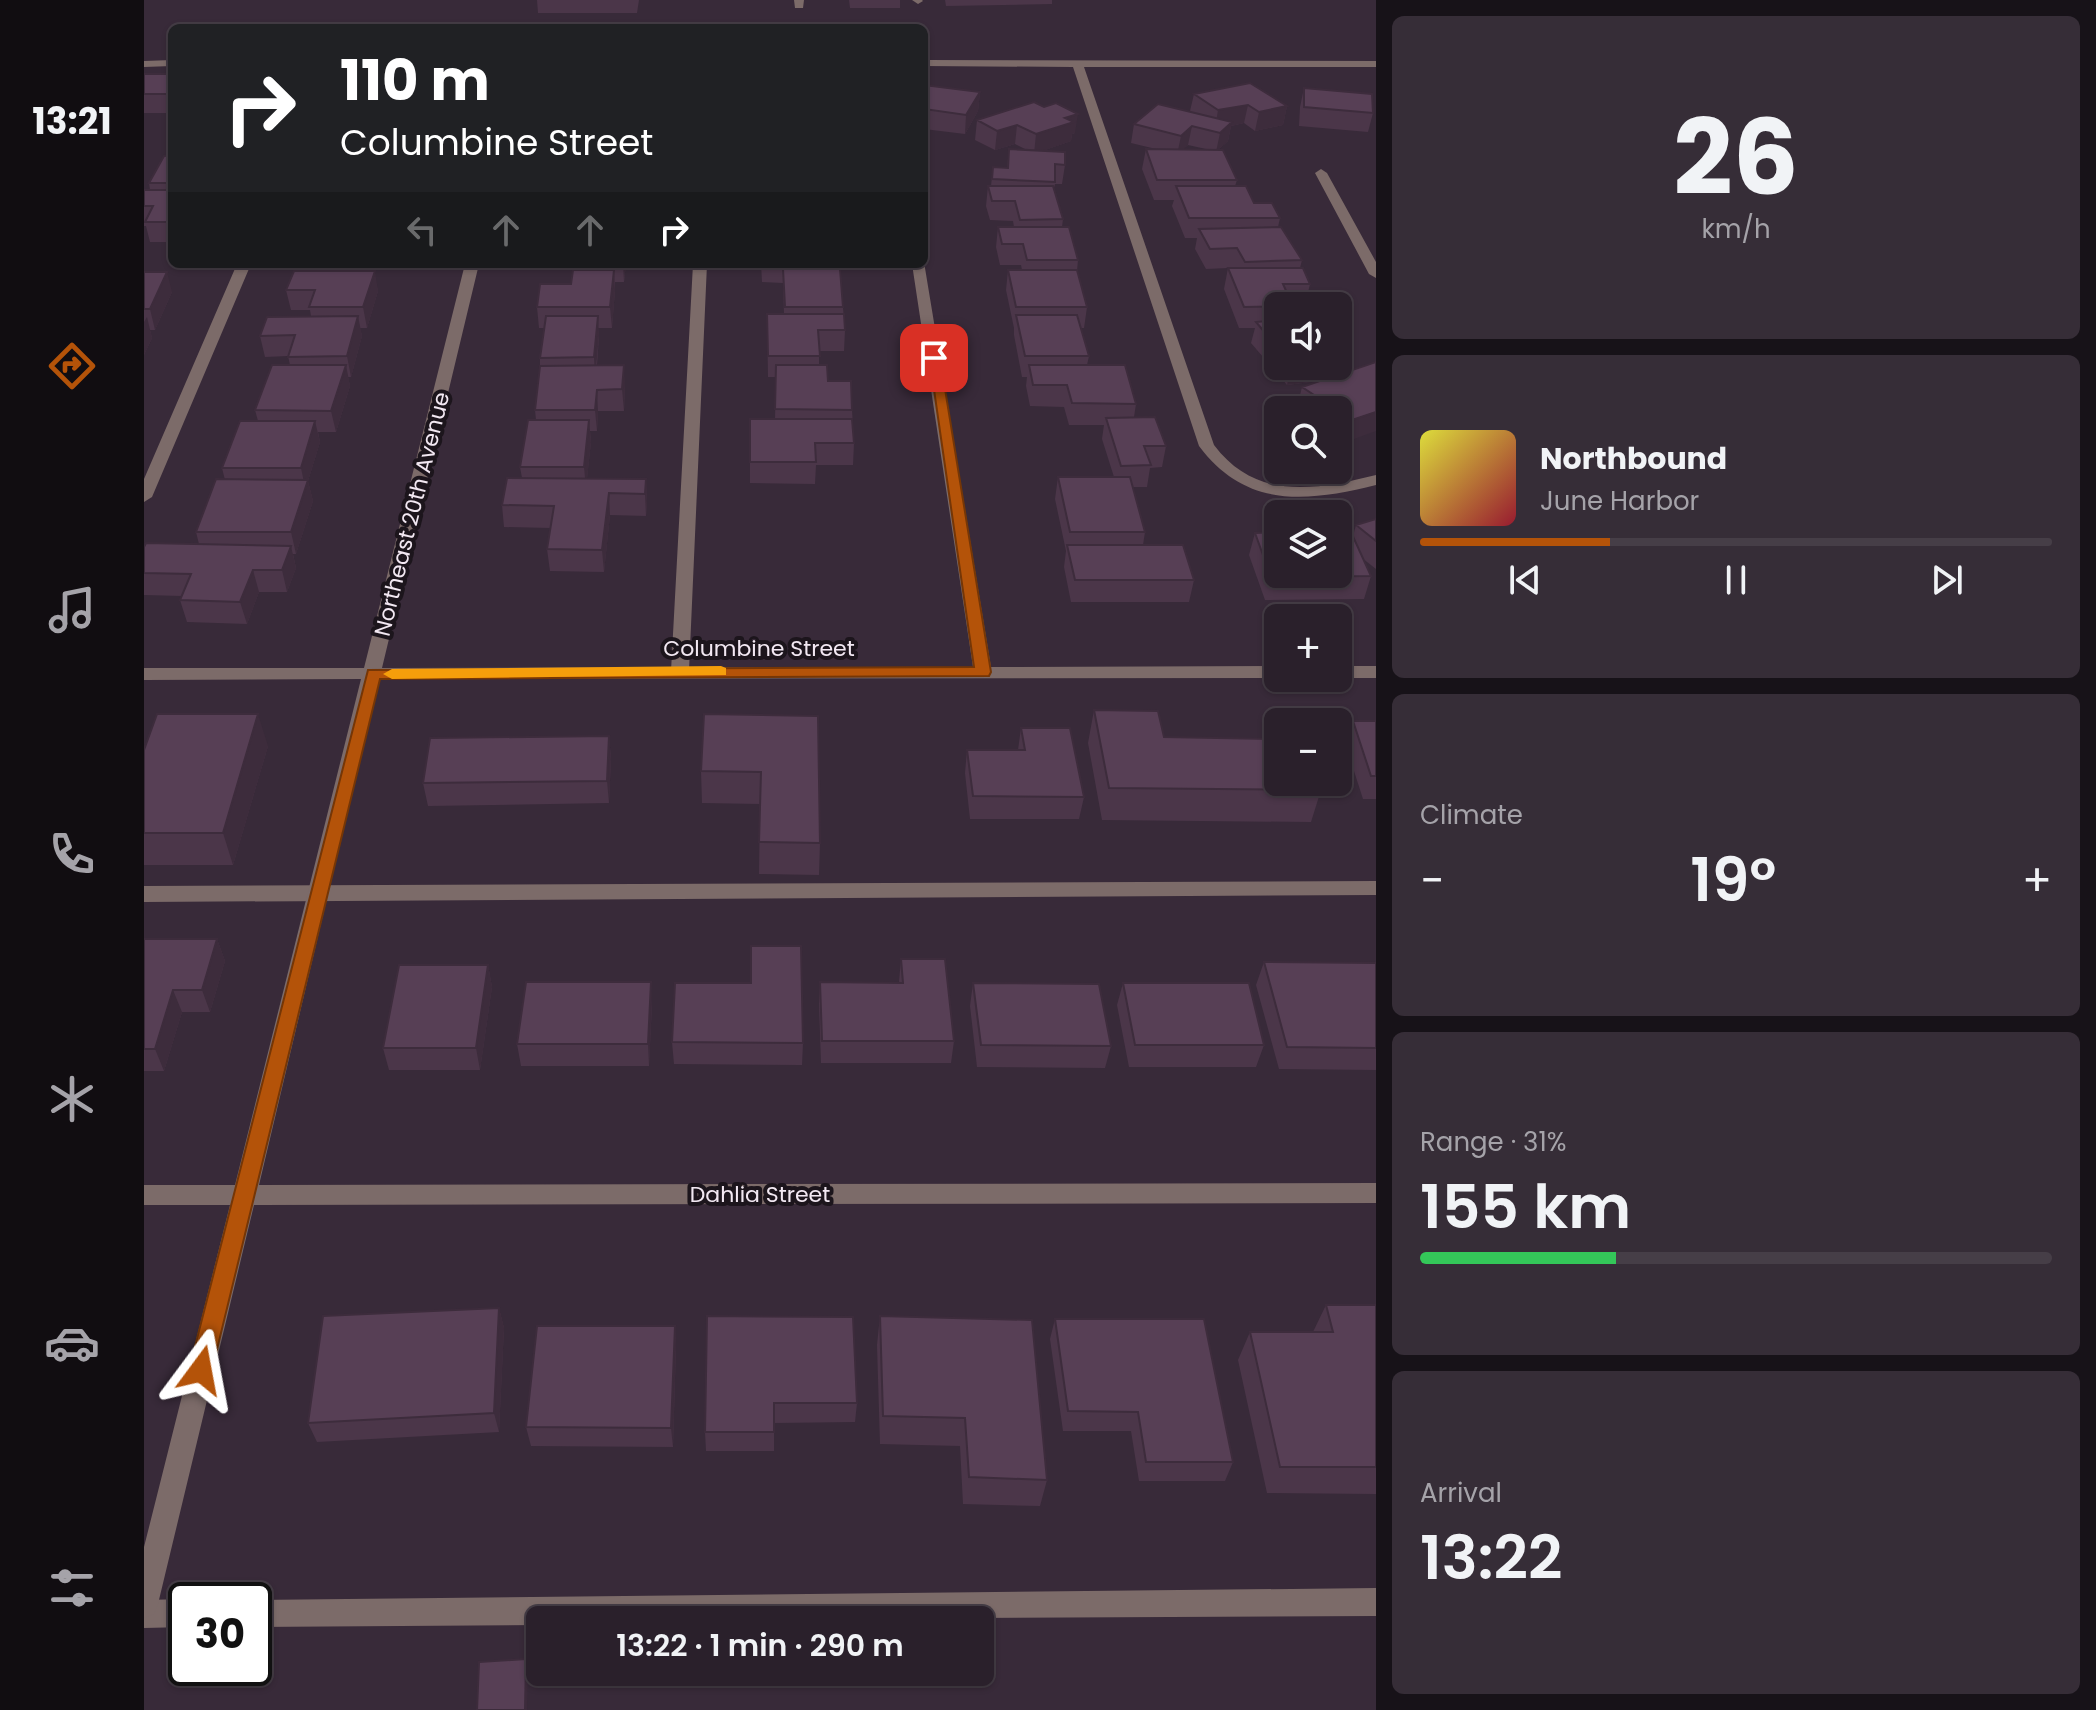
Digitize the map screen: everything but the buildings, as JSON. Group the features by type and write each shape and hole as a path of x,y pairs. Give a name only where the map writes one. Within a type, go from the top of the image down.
{"street":[{"path":"144,64 168,63"},
{"path":"928,63 1376,64"},
{"path":"1077,63 1207,446 1226,469 1248,482 1288,492 1335,491 1376,480"},
{"path":"1321,173 1376,274"},
{"path":"144,497 242,268"},
{"name":"Northeast 20th Avenue","path":"144,1604 471,268"},
{"path":"680,671 700,268"},
{"path":"920,268 983,672"},
{"name":"Columbine Street","path":"144,674 1264,672"},
{"path":"1352,672 1376,672"},
{"path":"144,894 1376,888"},
{"name":"Dahlia Street","path":"144,1195 1376,1193"},
{"path":"272,1613 1376,1602"},
{"path":"144,1614 168,1613"}],"slow traffic":[{"path":"392,674 721,672"}],"route":[{"path":"201,1370 374,674 983,672 934,358"}]}
